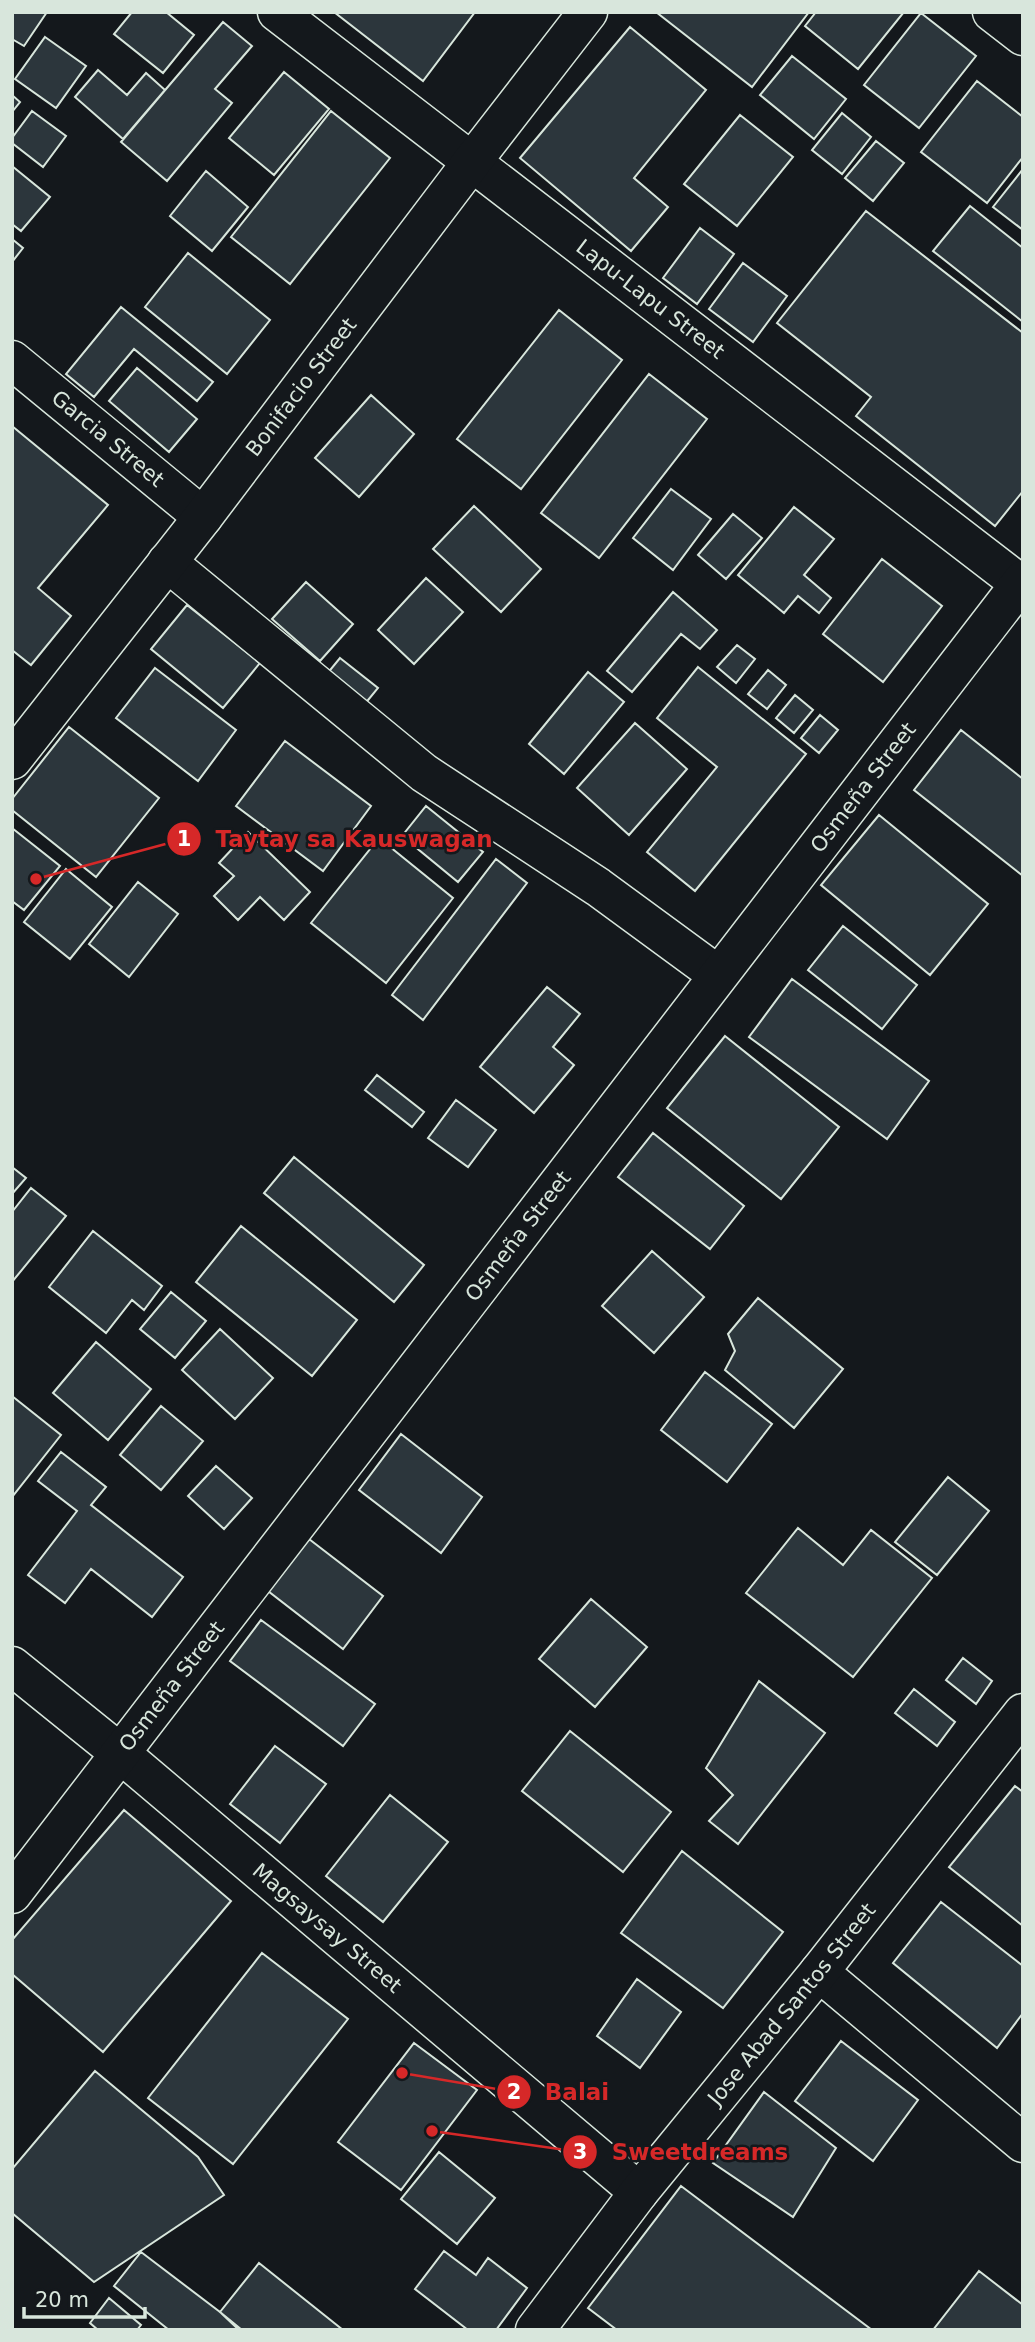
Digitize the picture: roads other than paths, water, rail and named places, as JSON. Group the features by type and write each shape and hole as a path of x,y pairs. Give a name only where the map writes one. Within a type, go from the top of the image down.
{"street":[{"name":"Lapu-Lapu Street","path":"277,12 1022,583"},
{"name":"Bonifacio Street","path":"12,760 203,517 588,12"},
{"path":"992,12 1023,36"},
{"name":"Garcia Street","path":"12,360 203,517"},
{"path":"167,562 424,774 588,880 718,975"},
{"name":"Osmeña Street","path":"12,1894 1022,583"},
{"name":"Magsaysay Street","path":"12,1666 121,1754 639,2192"},
{"name":"Jose Abad Santos Street","path":"535,2330 639,2192 819,1972 1010,1755 1023,1713"},
{"path":"819,1972 1023,2143"}],"place":[{"name":"Taytay sa Kauswagan","path":"36,879"},
{"name":"Balai","path":"402,2073"},
{"name":"Sweetdreams","path":"432,2131"}]}
